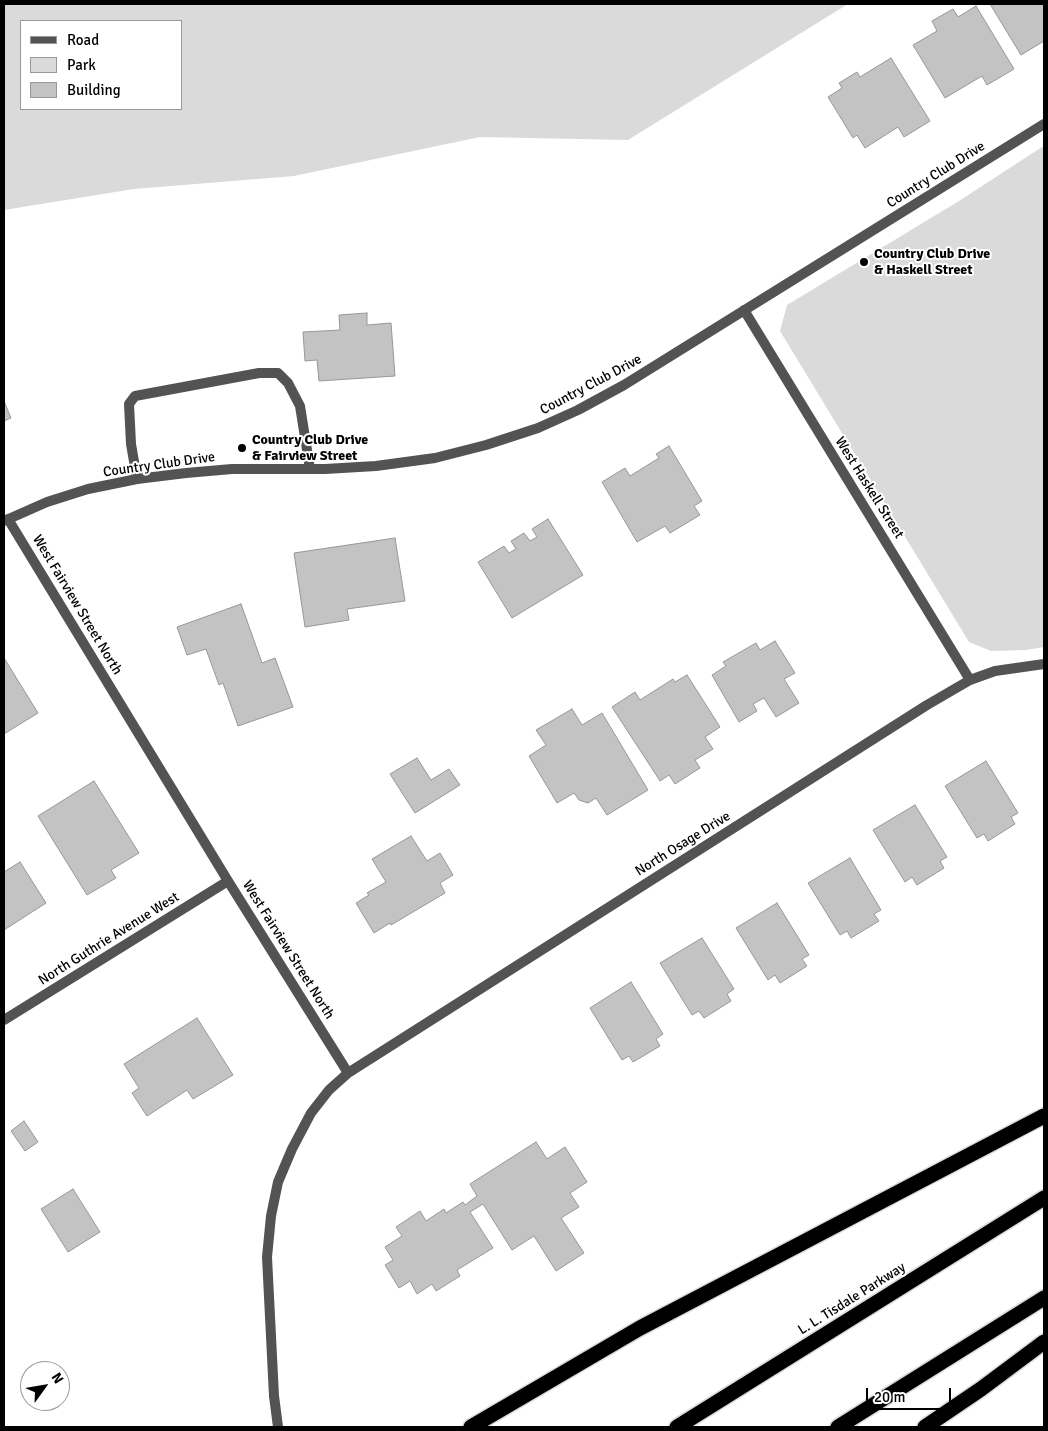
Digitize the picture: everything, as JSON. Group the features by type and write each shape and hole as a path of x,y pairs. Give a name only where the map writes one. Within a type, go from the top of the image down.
{"highway":[{"path":"471,1427 640,1328 1044,1116"},
{"name":"L. L. Tisdale Parkway","path":"677,1427 1044,1198"},
{"path":"838,1427 1044,1298"},
{"path":"925,1427 981,1390 1044,1342"}],"street":[{"name":"Country Club Drive","path":"6,520 46,502 88,489 137,479 232,470 376,466 435,458 486,446 538,428 578,410 624,385 1044,124"},
{"name":"West Haskell Street","path":"744,310 970,680"},
{"path":"137,479 131,444 129,404 135,396 259,373 278,373 288,383 300,406 310,469"},
{"name":"West Fairview Street North","path":"6,520 348,1073"},
{"name":"North Osage Drive","path":"348,1073 918,710 970,680 995,671 1044,664"},
{"name":"North Guthrie Avenue West","path":"4,1020 228,881"},
{"path":"278,1427 274,1396 267,1257 270,1216 278,1182 292,1149 311,1113 329,1090 348,1073"}],"green space":[{"path":"4,4 848,4 628,140 480,137 294,176 134,189 4,210"},
{"path":"1044,147 1044,647 1026,650 991,651 969,642 780,331 787,305 959,201"}],"building":[{"path":"990,4 1044,4 1044,41 1021,55"},
{"path":"976,6 1014,69 987,85 982,76 945,98 913,45 937,31 932,21 953,9 958,17"},
{"path":"891,58 930,121 904,137 898,127 865,148 857,135 853,138 828,97 842,88 839,83 857,72 860,77"},
{"path":"367,313 367,325 391,323 395,376 319,381 317,360 305,361 303,332 340,330 339,315"},
{"path":"4,401 11,418 4,421"},
{"path":"669,446 702,501 694,506 700,515 670,533 665,526 637,542 602,482 625,468 630,476 659,458 656,454"},
{"path":"548,519 583,575 512,618 478,562 504,546 509,553 516,549 511,541 524,533 530,541 537,537 532,529"},
{"path":"395,538 405,601 347,609 349,620 305,627 294,553"},
{"path":"241,604 262,663 275,658 293,707 238,726 223,683 219,685 206,649 187,655 177,627"},
{"path":"775,641 795,673 784,679 799,703 776,717 764,698 753,704 757,711 739,722 712,675 726,666 723,662 756,643 760,650"},
{"path":"4,658 38,713 4,734"},
{"path":"687,675 720,727 705,737 713,749 695,760 700,768 675,784 669,775 660,781 612,707 635,692 640,700 673,679 675,682"},
{"path":"572,709 582,725 602,713 648,790 607,815 596,798 588,803 579,800 574,793 557,803 529,756 546,745 536,730"},
{"path":"417,758 431,780 449,769 460,785 415,813 390,774"},
{"path":"986,761 1018,813 1011,817 1015,824 988,841 984,834 977,838 945,786"},
{"path":"94,781 139,853 111,870 116,878 87,895 38,816"},
{"path":"915,805 947,857 940,861 944,868 917,885 912,877 905,882 873,830"},
{"path":"411,836 427,861 440,853 453,875 440,883 445,893 374,933 356,903 369,895 367,893 386,882 372,859"},
{"path":"850,858 881,910 874,914 879,921 851,938 847,931 840,935 808,883"},
{"path":"20,862 46,903 4,930 4,872"},
{"path":"777,903 809,955 802,959 807,966 780,983 775,975 768,980 736,928"},
{"path":"702,938 734,989 727,994 731,1001 704,1018 699,1011 692,1015 660,963"},
{"path":"631,982 663,1034 656,1039 660,1046 633,1062 629,1056 622,1060 590,1008"},
{"path":"197,1018 233,1075 193,1099 187,1090 147,1116 132,1093 139,1088 124,1064"},
{"path":"24,1121 38,1142 25,1151 11,1131"},
{"path":"536,1142 547,1159 565,1147 587,1182 570,1193 579,1207 561,1218 584,1253 556,1271 534,1236 512,1250 483,1204 470,1212 493,1248 457,1270 460,1276 436,1291 432,1284 417,1294 410,1281 399,1288 385,1265 393,1260 385,1247 402,1236 396,1227 420,1211 426,1221 444,1209 446,1213 463,1202 465,1205 477,1196 470,1184"},
{"path":"73,1189 100,1232 68,1252 41,1209"}],"place":[{"name":"Country Club Drive & Haskell Street","path":"864,262"},
{"name":"Country Club Drive & Fairview Street","path":"242,448"}]}
